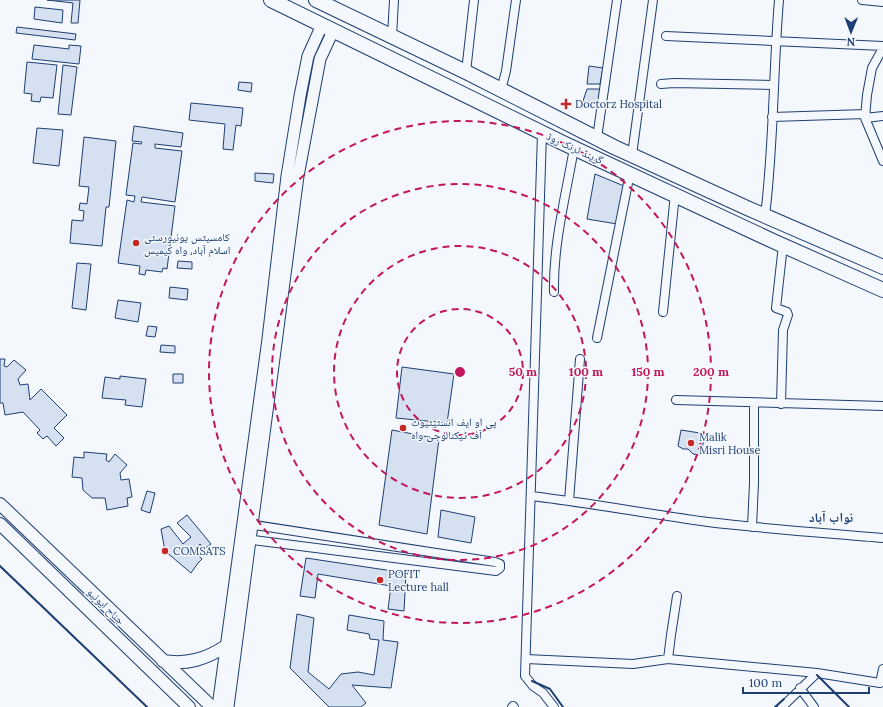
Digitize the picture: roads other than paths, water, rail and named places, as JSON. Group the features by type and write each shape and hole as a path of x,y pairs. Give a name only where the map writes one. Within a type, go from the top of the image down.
{"highway":[{"name":"گرینڈ ٹرنک روڈ","path":"270,0 542,133 782,245 883,290"},
{"name":"گرینڈ ٹرنک روڈ","path":"316,0 331,4 392,37 466,72 632,155 765,216 883,267"},
{"path":"366,48 377,29"}],"main road":[{"name":"جناح ایونیو","path":"0,504 212,707"},
{"name":"جناح ایونیو","path":"0,524 189,707"},
{"path":"163,661 174,663 190,662 204,658 231,646"}],"street":[{"path":"392,37 394,0"},
{"path":"466,72 474,0"},
{"path":"501,90 506,71 516,0"},
{"path":"597,138 617,0"},
{"path":"632,155 653,0"},
{"path":"765,216 770,178 775,42 779,0"},
{"path":"862,0 883,2"},
{"path":"218,707 231,646 298,176 320,59 328,28"},
{"path":"666,36 883,47 872,68 867,95 866,116 883,161"},
{"path":"661,84 774,85"},
{"path":"772,117 883,116"},
{"path":"542,133 525,676 533,686 543,692 554,707"},
{"path":"554,292 557,243 574,148"},
{"path":"597,338 630,173"},
{"path":"663,312 675,194"},
{"path":"781,404 783,330 788,315 787,312 776,308 782,245"},
{"path":"569,501 580,359"},
{"path":"676,400 883,406"},
{"path":"752,526 754,483 754,403"},
{"path":"531,496 707,522 883,538"},
{"path":"246,539 496,571 500,568 500,564 495,562 248,524"},
{"path":"668,659 670,635 678,596"},
{"path":"228,707 231,646"},
{"path":"526,658 634,664 668,659 817,673 881,683 883,669"},
{"path":"782,707 817,673"},
{"path":"800,688 814,707"}],"place":[{"name":"Doctorz Hospital","path":"566,104"},
{"name":"کامسیٹس یونیورسٹی اسلام آباد، واہ کیمپس","path":"136,243"},
{"name":"پی او ایف انسٹیٹیوٹ آف ٹیکنالوجی واہ","path":"403,428"},
{"name":"Malik Misri House","path":"691,443"},
{"name":"COMSATS","path":"165,551"},
{"name":"POFIT Lecture hall","path":"380,580"}],"district":[{"name":"نواب آباد","path":"831,517"}]}
